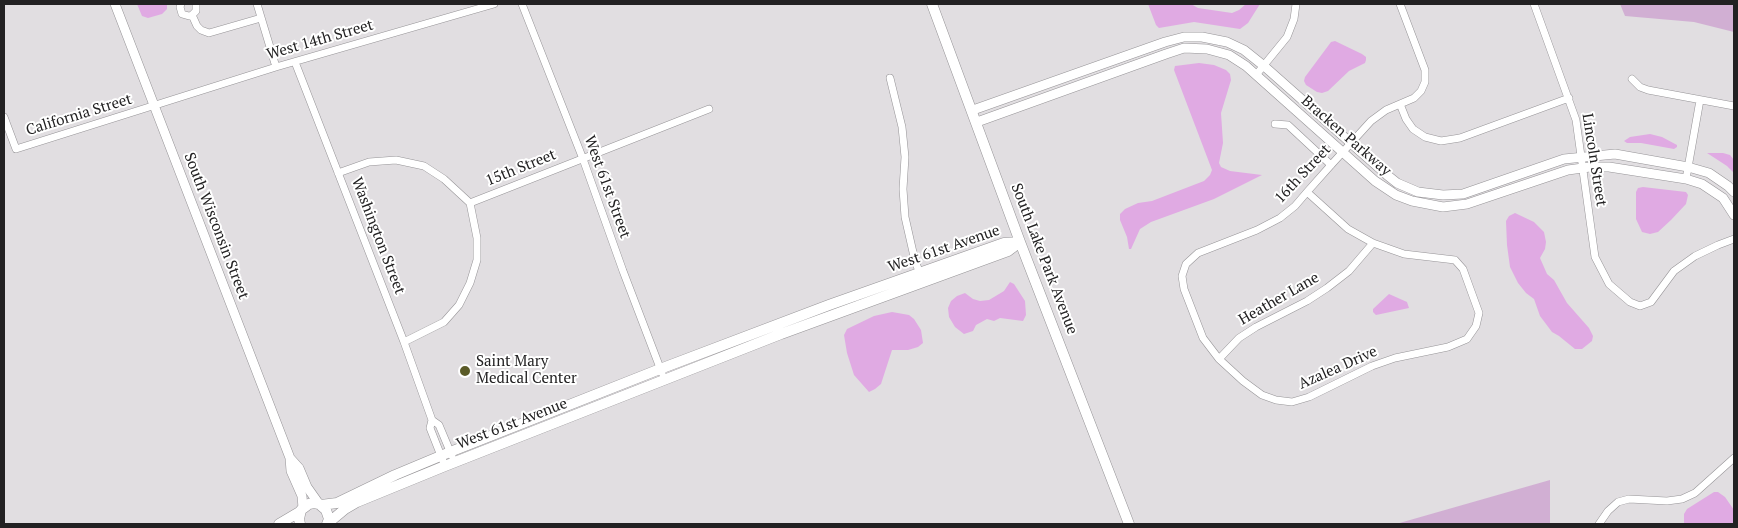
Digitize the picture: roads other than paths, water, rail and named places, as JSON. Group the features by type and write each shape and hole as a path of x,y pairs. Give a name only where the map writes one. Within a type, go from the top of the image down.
{"main road":[{"name":"South Lake Park Avenue","path":"932,4 973,110 1020,242 1130,524"},
{"name":"West 61st Avenue","path":"302,510 309,504 338,503 360,491 446,454 660,369 920,272 1004,243 1020,242"},
{"name":"West 61st Avenue","path":"327,524 357,502 450,464 781,334 1008,251 1020,242"},
{"path":"320,505 328,514 327,524"},
{"path":"279,524 302,510"},
{"path":"300,524 299,519 302,510"}],"street":[{"name":"South Wisconsin Street","path":"115,4 290,458 291,471 302,496 302,510"},
{"path":"181,4 182,14 189,16 196,11 196,4"},
{"path":"257,4 276,67"},
{"name":"West 14th Street","path":"155,106 276,67 494,4"},
{"name":"West 61st Street","path":"522,4 664,380"},
{"path":"1256,75 1287,37 1294,19 1296,4"},
{"name":"16th Street","path":"1219,359 1203,338 1184,289 1182,276 1186,264 1198,253 1257,230 1280,218 1294,206 1374,118 1386,110 1414,98 1421,91 1425,82 1425,70 1400,4"},
{"name":"Lincoln Street","path":"1534,4 1576,120 1595,256 1609,284 1630,302 1640,306 1651,302 1674,272 1695,256 1734,239"},
{"path":"192,15 197,26 208,33 261,18"},
{"name":"Bracken Parkway","path":"973,110 1165,42 1195,36 1216,39 1244,50 1397,182 1418,192 1443,195 1463,194 1550,163 1581,156 1614,154 1688,167 1709,173 1734,192"},
{"name":"Bracken Parkway","path":"977,122 1184,48 1207,49 1229,54 1246,66 1374,181 1389,191 1412,201 1435,206 1475,203 1557,173 1583,168 1619,167 1686,179 1702,184 1717,193 1727,203 1734,215"},
{"name":"Washington Street","path":"295,62 404,342 432,420 430,428 450,464"},
{"path":"1070,76 1074,87"},
{"path":"890,78 902,127 905,157 905,217 915,261 924,283"},
{"path":"1632,79 1640,87 1648,90 1734,106"},
{"path":"1400,104 1406,119 1413,129 1425,137 1441,141 1460,138 1569,98"},
{"path":"1686,179 1700,100"},
{"name":"California Street","path":"4,117 16,148 155,106"},
{"name":"15th Street","path":"470,203 710,110"},
{"path":"1275,124 1288,124 1331,165"},
{"path":"338,173 369,162 396,160 424,166 444,179 470,203 477,238 477,260 470,283 459,305 444,322 404,342"},
{"path":"1307,192 1348,229 1373,243"},
{"name":"Azalea Drive","path":"1219,359 1262,395 1276,400 1292,402 1309,397 1372,366 1395,358 1448,346 1467,339 1476,326 1479,313 1463,268 1455,260 1404,254 1373,243"},
{"name":"Heather Lane","path":"1219,359 1239,338 1256,326 1307,301 1328,288 1348,271 1373,243"},
{"name":"South Wisconsin Street","path":"290,458 299,468 307,487 320,505"},
{"path":"1599,524 1608,511 1618,502 1629,499 1667,502 1696,494 1734,458"}],"place":[{"name":"Saint Mary Medical Center","path":"465,371"}]}
